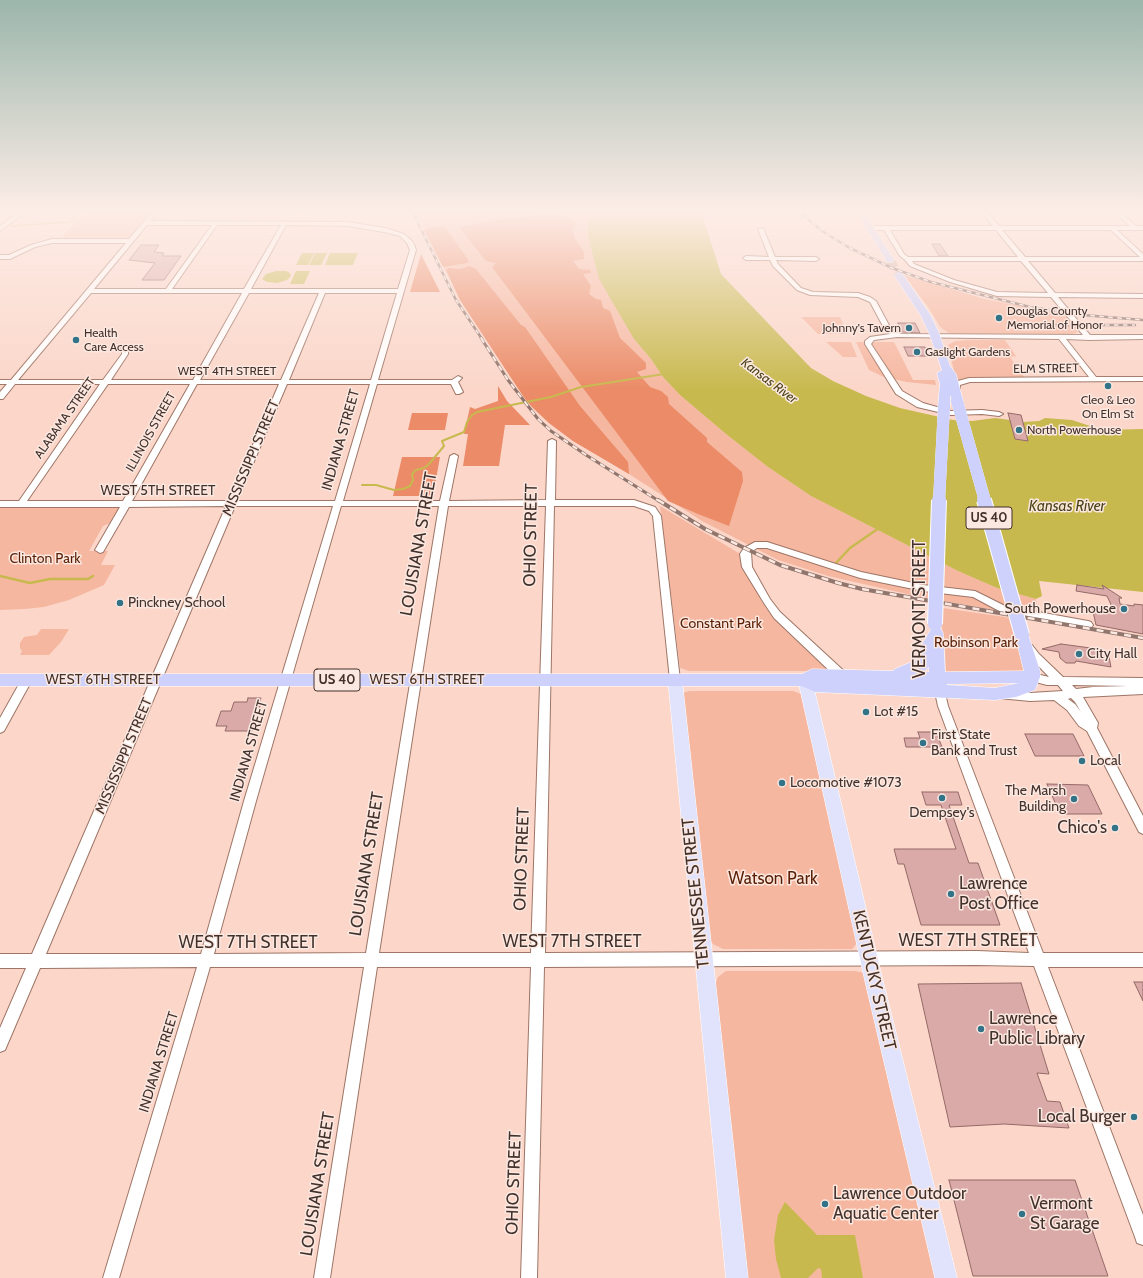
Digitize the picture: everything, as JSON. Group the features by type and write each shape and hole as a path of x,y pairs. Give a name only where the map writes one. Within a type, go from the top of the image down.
{"highway":[{"name":"US 40","path":"899,275 926,316 936,337 945,367 951,374 952,397 1032,677"},
{"name":"VERMONT STREET","path":"939,685 936,628 940,459 952,397"},
{"name":"US 40","path":"881,677 906,672 921,666 936,628"},
{"name":"WEST 6TH STREET","path":"0,680 805,680 815,686 939,685 1032,677 1029,686 1021,690 995,694 939,685 881,677 812,675 805,680"}],"main road":[{"name":"TENNESSEE STREET","path":"675,680 737,1278"},
{"name":"KENTUCKY STREET","path":"805,680 869,959 946,1278"}],"street":[{"path":"0,397 106,271"},
{"path":"168,291 182,271"},
{"name":"ILLINOIS STREET","path":"100,550 257,271"},
{"name":"INDIANA STREET","path":"111,1278 407,271"},
{"path":"780,271 798,289 807,293 858,295 867,297 873,301 887,329 903,337 1143,337"},
{"path":"926,271 958,284 983,291 1007,295 1143,296"},
{"path":"1034,271 1089,338"},
{"path":"89,291 401,291"},
{"name":"MISSISSIPPI STREET","path":"0,1045 324,291"},
{"path":"897,335 872,338 868,341 868,344 899,392 920,405 951,413 982,412 999,414"},
{"path":"1061,337 1094,379"},
{"name":"ALABAMA STREET","path":"20,504 124,354 125,348 123,347"},
{"name":"ELM STREET","path":"952,397 958,384 966,380 1143,379"},
{"name":"WEST 4TH STREET","path":"0,382 374,382 456,380 459,392"},
{"name":"OHIO STREET","path":"529,1278 552,441"},
{"name":"LOUISIANA STREET","path":"322,1278 444,503 454,456"},
{"name":"WEST 5TH STREET","path":"0,504 634,503 652,509"},
{"name":"TENNESSEE STREET","path":"652,509 657,516 675,680"},
{"path":"841,676 808,642 777,615 766,601 747,567 745,554 747,550 755,545 767,545 860,575 923,588 975,594 1003,609 1088,624"},
{"path":"1022,638 1035,657 1079,699 1093,723 1091,728"},
{"name":"WEST 6TH STREET","path":"1032,677 1047,681 1143,682"},
{"path":"0,728 27,680"},
{"name":"VERMONT STREET","path":"939,685 943,706 1143,1237"},
{"name":"WEST 6TH STREET","path":"995,694 1014,697 1056,696 1093,691 1143,690"},
{"path":"1056,696 1071,707 1083,723 1091,728 1143,828"},
{"name":"WEST 7TH STREET","path":"0,961 978,958 1143,960"}],"green space":[{"path":"445,271 603,271 634,339 651,359 663,377 680,395 726,434 768,467 811,496 958,571 997,588 1036,599 1039,618 916,596 828,576 778,560 702,521 629,474 573,441 549,423 532,407 511,378 460,300"},
{"path":"904,275 985,299 1067,315 1078,332 1070,335 949,333 941,328 928,307"},
{"path":"801,317 840,317 847,334 818,334"},
{"path":"1005,340 1016,356 1010,357 1024,377 1017,379 979,377 958,381 956,380 948,345 955,341"},
{"path":"826,342 851,342 857,357 843,357"},
{"path":"856,342 894,342 913,380 935,380 936,385 907,382 884,377 869,370"},
{"name":"Constant Park","path":"660,506 742,555 744,567 762,602 831,671 689,671 680,668"},
{"name":"Clinton Park","path":"0,507 117,507 118,509 110,523 103,526 89,551 108,551 101,565 115,565 104,585 69,600 44,607 0,610"},
{"name":"Robinson Park","path":"943,608 1011,618 1025,671 946,672 945,648 942,631"},
{"path":"41,629 69,629 61,642 49,655 20,655 22,651 20,648 20,643 24,637 37,635"},
{"name":"Watson Park","path":"689,691 793,691 801,694 858,942 852,949 723,949 713,944 710,940 683,693"},
{"path":"726,971 855,971 865,973 937,1278 747,1278 715,985 718,977"}],"shaded area":[{"path":"416,271 429,271 440,292 410,292"},
{"path":"446,271 477,271 521,325 525,327 580,406 628,462 629,474 573,441 549,423 532,407 525,399 460,300"},
{"path":"495,271 590,271 591,273 583,274 591,286 589,294 596,299 601,300 603,308 610,311 620,338 646,363 646,369 637,372 650,387 661,391 668,397 669,404 707,438 707,442 742,472 743,481 729,526 668,501"},
{"path":"498,386 507,401 530,425 505,425 499,466 463,466 468,434 464,434 470,407 475,409 498,401"},
{"path":"412,413 448,413 445,430 408,430"},
{"path":"402,457 440,457 433,496 393,496"}],"water":[{"path":"276,271 286,271 290,273 291,276 287,280 277,283 267,282 262,279 266,274"},
{"path":"296,271 310,271 304,284 290,284"},
{"name":"Kansas River","path":"597,271 720,271 721,274 811,368 833,381 866,396 900,408 953,420 972,421 995,418 1010,420 1015,439 1028,441 1023,422 1039,421 1045,418 1072,420 1102,430 1143,429 1143,592 1039,581 1042,596 1036,599 997,588 958,571 811,496 768,467 680,395 663,377 651,359 634,339 599,279"},
{"path":"785,1202 817,1235 855,1235 863,1278 822,1278 821,1269 818,1268 808,1278 781,1278 776,1259 774,1240 778,1215"}],"building":[{"path":"149,271 171,271 164,280 142,280"},
{"name":"Johnny's Tavern","path":"898,323 915,323 920,333 902,332"},
{"name":"Gaslight Gardens","path":"904,347 925,347 929,356 908,356"},
{"name":"North Powerhouse","path":"1008,413 1021,415 1028,441 1015,439"},
{"name":"South Powerhouse","path":"1077,585 1104,589 1102,585 1122,598 1119,598 1120,604 1134,606 1134,604 1143,605 1143,634 1096,625 1092,607 1114,611 1107,596 1076,591"},
{"name":"City Hall","path":"1061,644 1098,649 1100,656 1109,657 1111,667 1076,661 1075,663 1066,663 1060,658 1059,652 1042,649"},
{"path":"248,698 261,698 252,731 225,731 227,726 216,726 221,711 231,711 234,702 247,702"},
{"name":"First State Bank and Trust","path":"918,732 936,732 942,747 906,747 904,738 920,738"},
{"path":"1025,734 1073,734 1084,756 1035,756"},
{"name":"The Marsh Building","path":"1047,784 1088,785 1102,814 1060,814"},
{"name":"Lawrence Post Office","path":"922,792 958,792 962,805 949,805 969,863 978,863 1000,925 921,925 904,864 898,864 894,849 956,849 941,805 926,805"},
{"path":"1134,982 1143,982 1143,1001"},
{"name":"Lawrence Public Library","path":"1021,983 1049,1074 1037,1073 1047,1101 1060,1102 1069,1128 1004,1124 950,1127 918,984"},
{"name":"Vermont St Garage","path":"949,1180 1075,1180 1108,1276 973,1276"}],"waterway":[{"path":"362,485 376,485 394,490 403,489 410,486 413,480 412,474 416,470 424,468 429,464 444,446 442,441 464,432 467,422 472,415 477,412 551,397 581,387 664,374"},
{"path":"836,563 850,548 879,528"},
{"path":"0,576 30,583 50,579 88,579 93,576"}],"tunnel":[{"path":"896,271 899,275"}],"railway":[{"path":"441,271 456,300 482,339"},
{"path":"899,271 931,282 1030,307 1083,315 1143,320"},
{"path":"1024,325 1135,325"},
{"path":"481,338 508,380 538,419 551,431 659,501"},
{"path":"658,500 705,529 780,565 838,583 862,589 1143,638"}],"place":[{"name":"Douglas County Memorial of Honor","path":"999,318"},
{"name":"Johnny's Tavern","path":"909,328"},
{"name":"Health Care Access","path":"76,340"},
{"name":"Gaslight Gardens","path":"917,352"},
{"name":"Cleo & Leo On Elm St","path":"1108,386"},
{"name":"North Powerhouse","path":"1019,430"},
{"name":"Pinckney School","path":"120,603"},
{"name":"South Powerhouse","path":"1124,609"},
{"name":"City Hall","path":"1079,654"},
{"name":"Lot #15","path":"866,712"},
{"name":"First State Bank and Trust","path":"923,743"},
{"name":"Local","path":"1082,761"},
{"name":"Locomotive #1073","path":"782,783"},
{"name":"Dempsey's","path":"942,798"},
{"name":"The Marsh Building","path":"1074,799"},
{"name":"Chico's","path":"1115,828"},
{"name":"Lawrence Post Office","path":"951,894"},
{"name":"Lawrence Public Library","path":"981,1029"},
{"name":"Local Burger","path":"1134,1117"},
{"name":"Lawrence Outdoor Aquatic Center","path":"825,1204"},
{"name":"Vermont St Garage","path":"1022,1214"}]}
